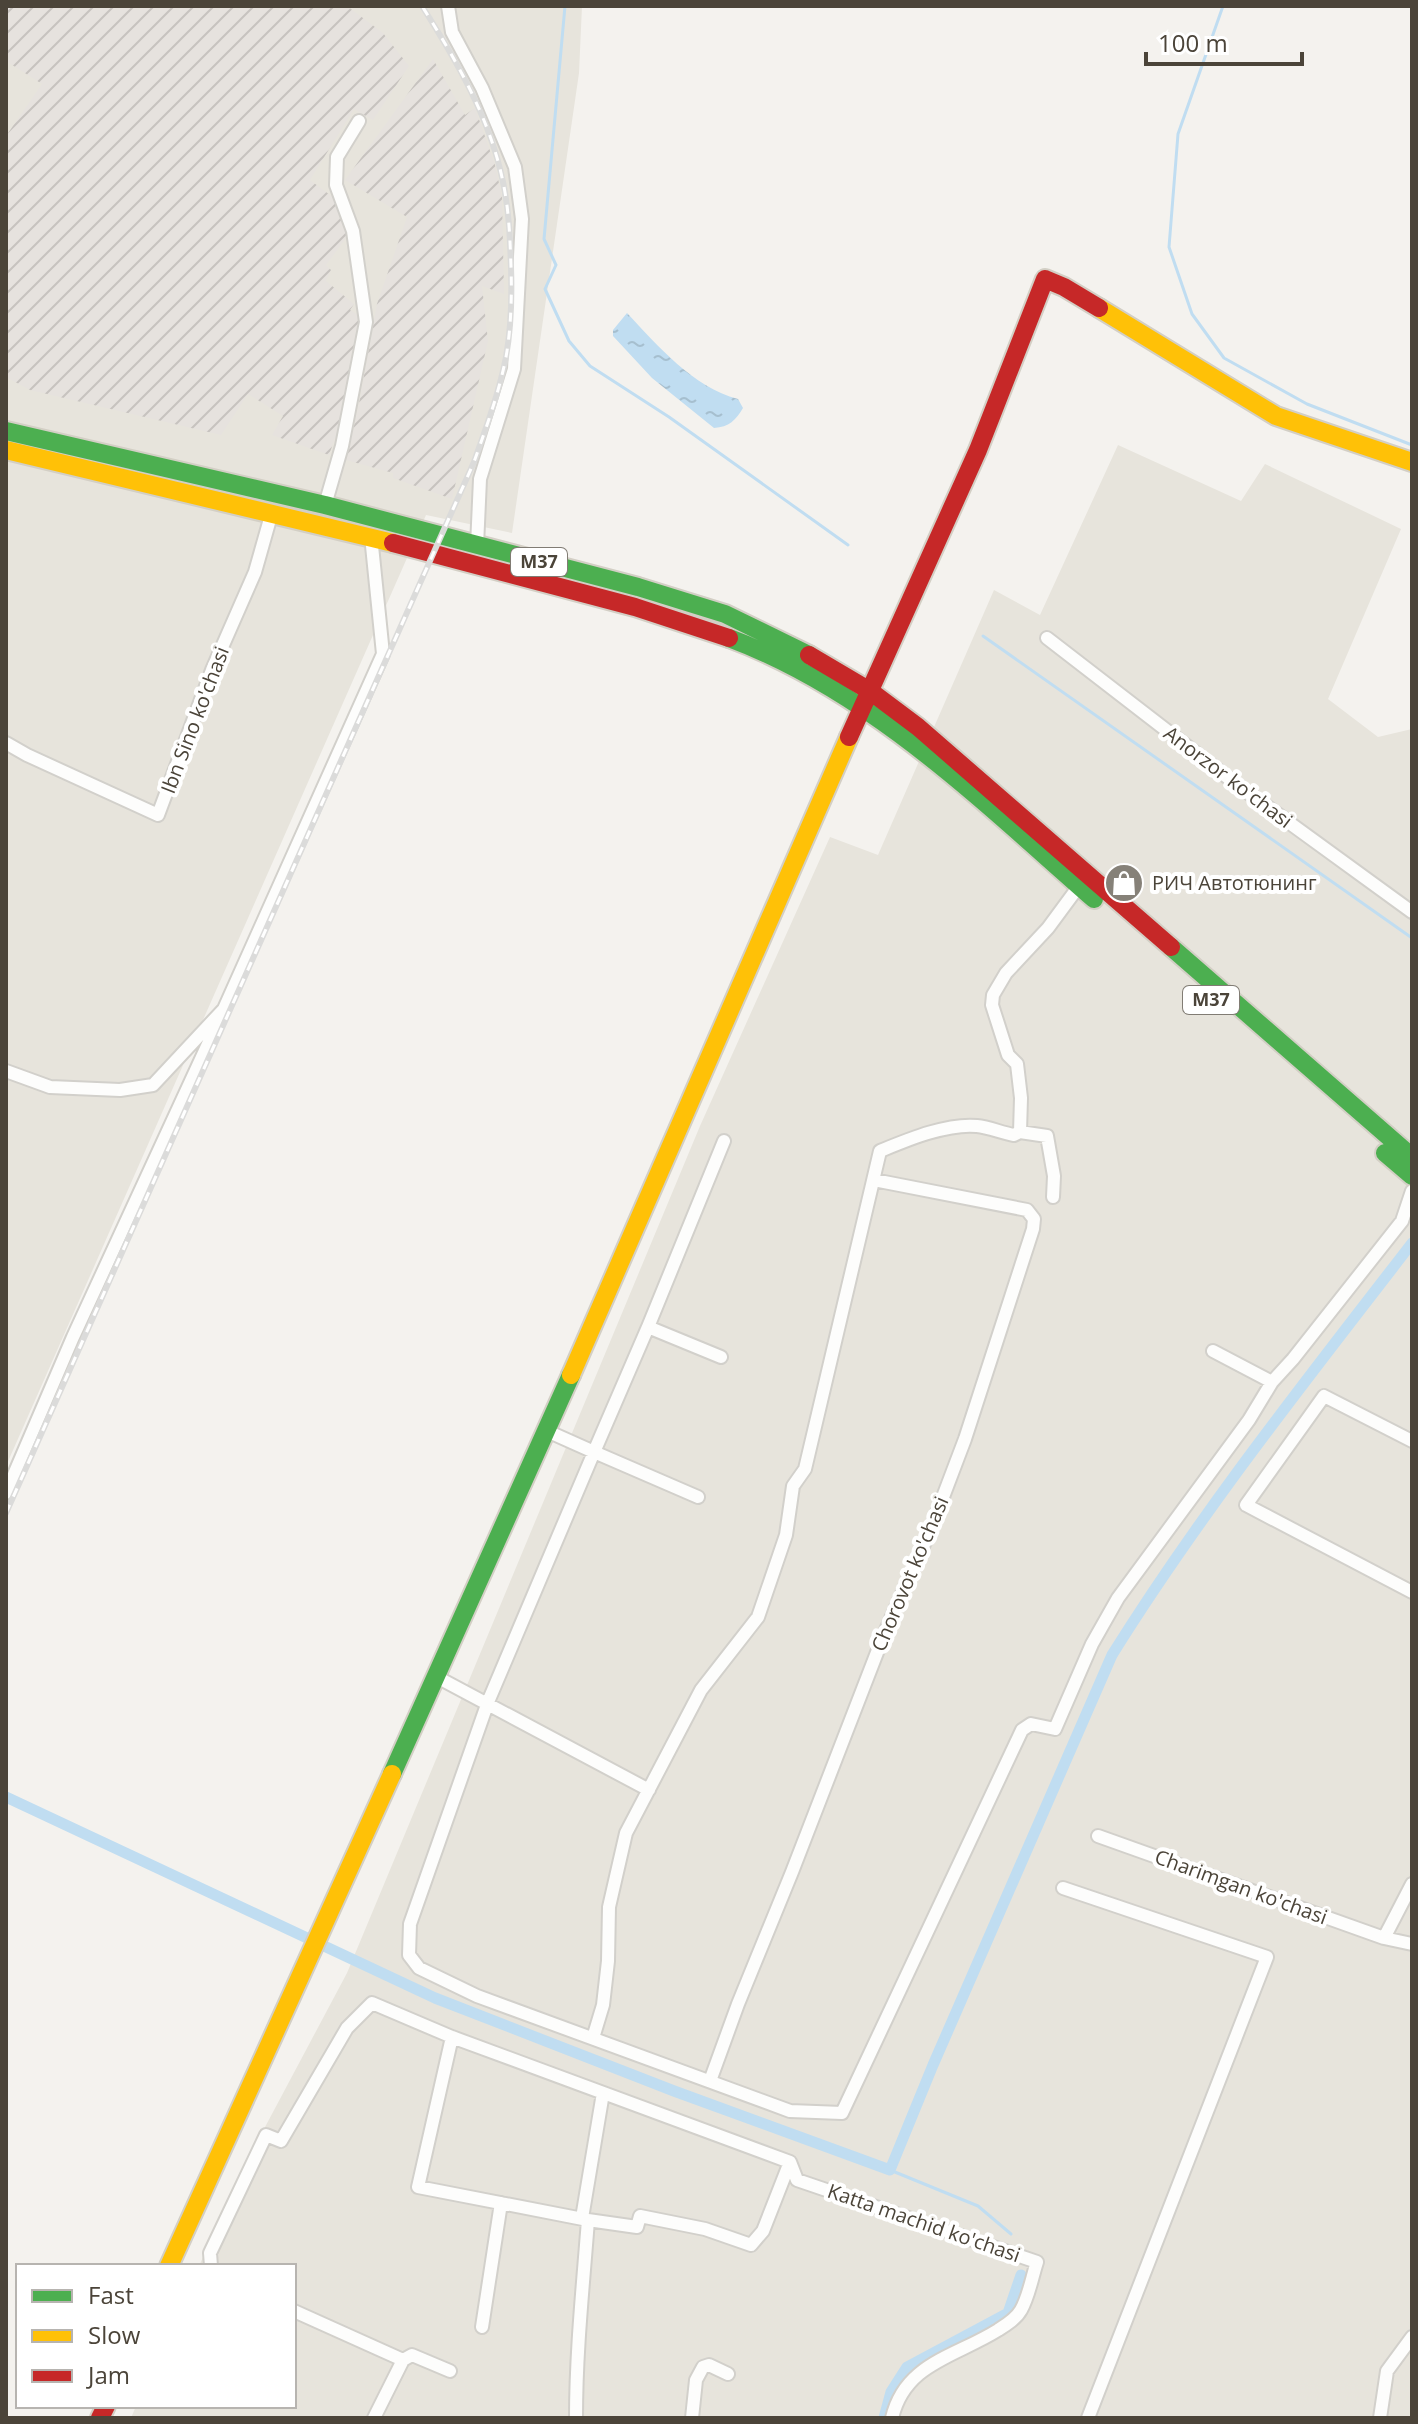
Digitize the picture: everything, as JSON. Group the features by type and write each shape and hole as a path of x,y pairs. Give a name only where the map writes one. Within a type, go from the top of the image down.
{"main road":[{"path":"170,2264 547,1431 978,450 1045,279 1064,287 1276,416 1412,462"},
{"name":"M37","path":"6,431 180,481 272,512 655,611 723,635 866,699 918,727 1004,799 1178,955 1412,1157"},
{"name":"M37","path":"6,450 325,505 638,587 725,614 760,629 866,699 894,729 951,774 1412,1176"}],"street":[{"path":"448,6 452,32 482,88 515,167 522,219 514,369 480,479 477,546"},
{"path":"325,505 342,446 366,322 353,231 336,185 337,157 359,121"},
{"name":"Ibn Sino ko'chasi","path":"6,743 158,815 212,670 255,572 272,512"},
{"path":"6,1493 73,1337 383,654 371,536"},
{"name":"Anorzor ko'chasi","path":"1047,638 1236,784 1412,912"},
{"path":"1020,1132 1021,1098 1017,1064 1008,1055 992,1005 993,995 1006,973 1048,928 1079,886"},
{"path":"6,1071 50,1087 120,1090 153,1085 224,1009"},
{"path":"593,2038 603,2005 609,1907 626,1833 701,1690 758,1617 777,1567 786,1535 793,1486 805,1469 880,1151 915,1136 966,1126 980,1126 1014,1135 1020,1132 1047,1136 1054,1176 1053,1197"},
{"path":"724,1141 488,1702 410,1924 409,1955 419,1968 477,1996 790,2111 842,2113 1022,1730 1031,1724 1055,1729 1092,1644 1118,1598 1249,1420 1272,1382 1402,1221 1412,1191"},
{"name":"Chorovot ko'chasi","path":"710,2081 883,1637 932,1526 965,1439 1033,1229 1034,1219 1027,1210 874,1180"},
{"path":"648,1327 721,1357"},
{"path":"1213,1351 1272,1382"},
{"path":"1412,1441 1324,1396 1246,1505 1412,1592"},
{"path":"547,1431 698,1497"},
{"path":"435,1676 649,1790"},
{"name":"Charimgan ko'chasi","path":"1098,1836 1384,1938 1412,1944"},
{"path":"1384,1938 1412,1884"},
{"path":"1063,1888 1267,1957 1088,2418"},
{"name":"Katta machid ko'chasi","path":"211,2264 210,2253 266,2135 281,2141 347,2028 372,2003 452,2037 790,2162 797,2180 1037,2262 1021,2311 982,2340 927,2367 907,2382 895,2404 892,2418"},
{"path":"452,2037 418,2187 637,2227 640,2216 705,2229 751,2245 763,2231 790,2162"},
{"path":"576,2418 585,2219 603,2093"},
{"path":"482,2327 501,2203"},
{"path":"296,2312 403,2360"},
{"path":"1380,2418 1387,2371 1412,2337"},
{"path":"374,2418 403,2360 412,2355 450,2371"},
{"path":"692,2418 696,2380 703,2367 709,2365 728,2374"}],"shaded area":[{"path":"6,6 582,6 579,73 512,533 426,515 6,1466"},
{"path":"6,6 347,6 383,33 409,66 373,120 354,109 310,180 338,201 349,234 326,265 331,270 326,281 354,304 350,310 358,315 358,343 342,436 335,438 329,455 272,435 283,416 248,394 221,435 30,390 6,377 6,136 42,84 6,61"},
{"path":"433,59 465,115 475,108 495,165 502,197 504,294 482,286 488,341 452,499 393,478 393,473 346,460 377,304 407,217 345,180"},
{"path":"1118,445 1241,501 1265,464 1401,529 1328,699 1378,737 1412,729 1412,2418 131,2418 135,2408 296,2408 296,2264 200,2264 248,2159 347,1973 700,1126 830,837 878,855 994,590 1040,615"}],"water":[{"path":"627,313 691,375 738,399 743,408 735,419 714,428 652,378 613,336 613,330"}],"waterway":[{"path":"565,6 544,239 556,265 545,289 569,341 590,366 669,417 848,545"},
{"path":"1223,6 1178,134 1169,247 1192,314 1224,358 1307,404 1412,445"},
{"path":"983,636 1412,938"},
{"path":"6,1797 435,1998 674,2091 890,2170 1112,1655 1219,1497 1412,1243"},
{"path":"890,2170 978,2206 1011,2234"},
{"path":"884,2418 891,2392 907,2367 1008,2313 1021,2275"}],"railway":[{"path":"6,1513 474,462 500,384 508,346 511,301 510,235 503,182 481,112 422,6"}],"traffic: fast":[{"path":"6,431 325,505 638,587 725,614 809,655"},
{"path":"729,638 781,660 877,718 967,787 1094,899"},
{"path":"1171,947 1412,1157"},
{"path":"1385,1153 1412,1176"},
{"path":"392,1774 571,1375"}],"traffic: slow":[{"path":"1099,308 1276,416 1412,462"},
{"path":"6,450 393,543"},
{"path":"571,1375 849,737"},
{"path":"170,2264 392,1774"}],"traffic: jam":[{"path":"849,737 978,450 1045,279 1099,308"},
{"path":"393,543 635,607 729,638"},
{"path":"809,655 870,691 918,727 1171,947"},
{"path":"100,2418 105,2408"}],"place":[{"name":"РИЧ Автотюнинг","path":"1124,883"}]}
